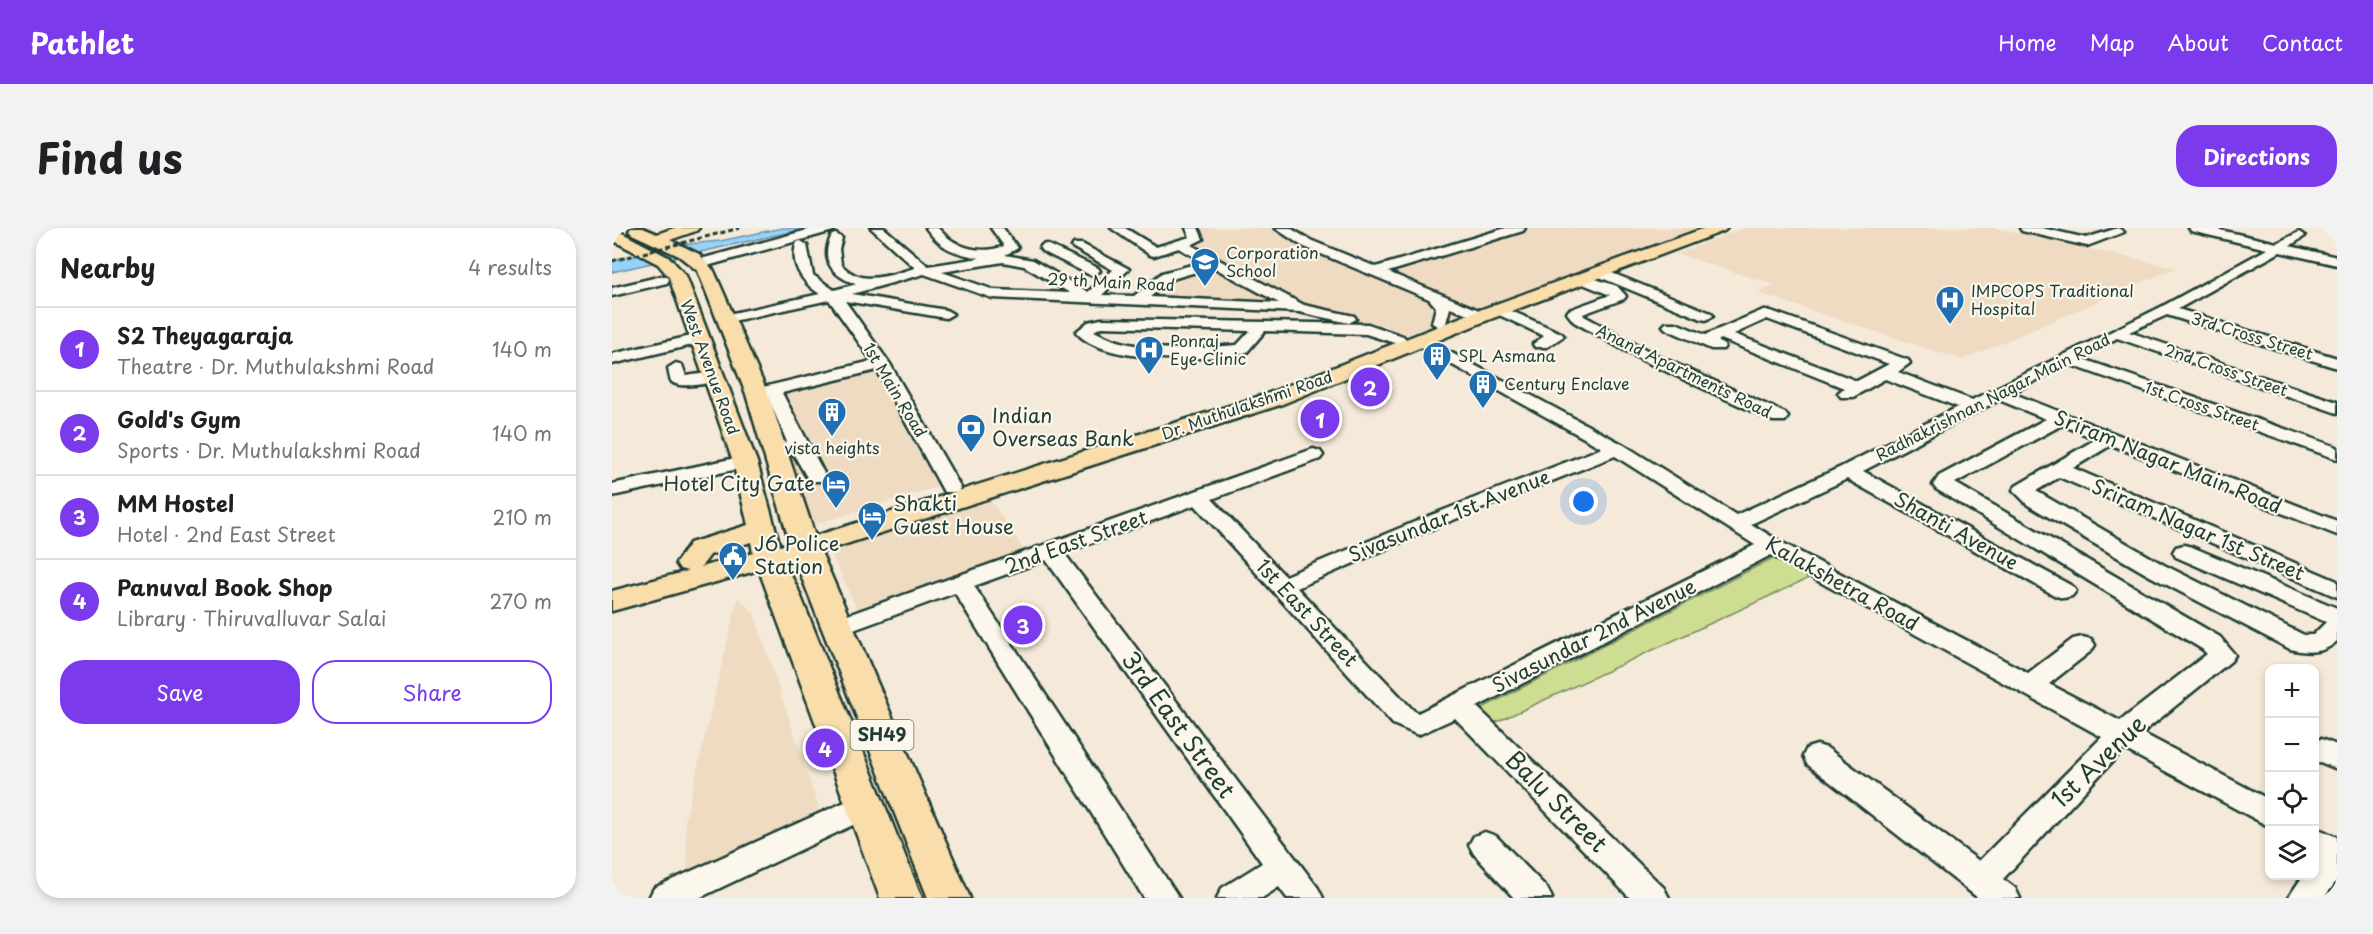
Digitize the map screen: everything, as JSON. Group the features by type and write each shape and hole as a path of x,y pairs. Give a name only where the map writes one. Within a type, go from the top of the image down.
{"main road":[{"path":"634,244 670,228"},
{"path":"634,244 691,228"},
{"name":"Dr. Muthulakshmi Road","path":"1484,313 1699,228"},
{"name":"Dr. Muthulakshmi Road","path":"803,541 951,488 1247,397 1301,378 1407,334 1484,313 1600,273 1719,228"},
{"path":"634,244 696,259"},
{"name":"West Avenue Road","path":"634,244 677,276 745,462 765,544"},
{"name":"West Avenue Road","path":"696,259 724,319 766,395 776,452 803,541"},
{"name":"Dr. Muthulakshmi Road","path":"765,544 803,541 1272,400 1407,334"},
{"name":"SH49","path":"803,541 949,898"},
{"path":"612,585 765,544"},
{"path":"612,601 765,544"},
{"name":"SH49","path":"765,544 900,898"}],"street":[{"path":"877,228 925,270"},
{"path":"932,228 943,242 963,251 1028,263 1089,299 1122,269 1078,247"},
{"path":"997,228 1012,248 998,258"},
{"path":"724,319 833,295 925,270 1016,253 1021,239 1012,228"},
{"path":"1117,228 1154,252 1197,239 1192,228"},
{"path":"1281,228 1306,243 1378,271 1435,298 1556,336 1541,344"},
{"path":"1485,228 1500,234"},
{"path":"1378,271 1519,228"},
{"path":"2026,228 2091,242 2123,230"},
{"path":"2099,228 2123,230"},
{"path":"2195,228 2337,261"},
{"path":"2224,235 2237,228"},
{"path":"696,259 832,233 833,261 837,268 855,281 873,284"},
{"name":"Radhakrishnan Nagar Main Road","path":"1736,523 1848,471 2116,333 2166,310 2299,236"},
{"path":"1028,263 1048,243 1110,280"},
{"path":"612,292 634,244"},
{"path":"1180,244 1299,308 1407,334"},
{"path":"801,245 801,268 805,276 818,288 833,295 946,314"},
{"path":"1137,301 1167,276 1213,263"},
{"name":"29 th Main Road","path":"925,270 992,294 1299,308"},
{"path":"1600,273 1706,316"},
{"name":"Anand Apartments Road","path":"1582,279 1611,289 1619,296 1577,311 1574,314 1579,319 1648,357 1779,417"},
{"name":"1st Main Road","path":"833,295 882,364 951,488"},
{"path":"1260,328 1241,349 1157,355 1133,351 1084,332 1101,322 1260,328 1368,329 1407,334 1443,306 1435,298"},
{"name":"3rd Cross Street","path":"2166,310 2337,363"},
{"path":"1705,341 1762,315 1769,315 1902,363 1853,390 1721,334"},
{"path":"1671,326 1733,354"},
{"name":"2nd Cross Street","path":"2116,333 2337,408"},
{"name":"Kalakshetra Road","path":"1407,334 1617,449 1771,546 2120,736 2265,809"},
{"path":"612,359 700,339"},
{"name":"1st Cross Street","path":"2068,359 2337,453"},
{"path":"816,477 766,395 882,364"},
{"path":"676,368 679,379 684,381 714,377"},
{"path":"1886,373 1974,407"},
{"name":"Sriram Nagar Main Road","path":"1999,394 2337,529"},
{"name":"1st Avenue","path":"1992,889 2120,736 2222,655 2211,643 1943,485 1946,480 2060,419"},
{"path":"2109,439 2023,490 2035,501 2156,570 2299,643 2313,645 2321,643 2337,625"},
{"path":"776,452 798,445"},
{"name":"Sivasundar 1st Avenue","path":"1282,586 1436,520 1617,449"},
{"name":"2nd East Street","path":"837,627 1051,552 1313,455"},
{"path":"612,490 745,462"},
{"name":"Sriram Nagar 1st Street","path":"2060,470 2337,590"},
{"name":"Shanti Avenue","path":"1848,471 2064,591"},
{"name":"1st East Street","path":"1198,496 1403,717 1418,725"},
{"name":"Sivasundar 2nd Avenue","path":"1418,725 1460,706 1581,641 1771,546"},
{"name":"3rd East Street","path":"1051,552 1305,898"},
{"path":"2184,552 2337,617"},
{"path":"961,584 1162,898"},
{"path":"2028,686 2082,645"},
{"name":"Balu Street","path":"1460,706 1652,898"},
{"path":"2319,751 2337,758"},
{"path":"1818,756 1992,889"},
{"path":"666,898 865,805"},
{"path":"2305,898 2337,854 2319,843"},
{"path":"1485,844 1535,898"},
{"path":"1234,898 1283,867"}],"shaded area":[{"path":"1192,228 1281,228 1378,271 1522,228 1699,228 1407,336 1386,326 1299,308 1180,244 1196,239"},
{"name":"IMPCOPS Traditional Hospital","path":"1743,228 1995,228 2176,268 1962,360 1758,293 1774,285 1677,254"},
{"name":"Corporation School","path":"1211,267 1271,301 1154,298 1173,277"},
{"path":"884,363 940,486 805,527 759,393"},
{"path":"988,497 1025,551 859,613 830,552 842,541"},
{"path":"738,597 754,613 820,812 688,876 685,820"}],"green space":[{"path":"1777,556 1811,577 1486,727 1469,715"}],"water":[{"path":"782,228 807,228 612,272 612,261 678,245 720,241"}],"railway":[{"path":"612,261 740,228"}],"place":[{"name":"Corporation School","path":"1205,288"},
{"name":"IMPCOPS Traditional Hospital","path":"1950,326"},
{"name":"Ponraj Eye Clinic","path":"1149,376"},
{"name":"SPL Asmana","path":"1437,382"},
{"name":"Gold's Gym","path":"1370,387"},
{"name":"Century Enclave","path":"1483,410"},
{"name":"S2 Theyagaraja","path":"1320,419"},
{"name":"vista heights","path":"832,438"},
{"name":"Indian Overseas Bank","path":"971,454"},
{"name":"Hotel City Gate","path":"836,510"},
{"name":"Shakti Guest House","path":"872,542"},
{"name":"J6 Police Station","path":"733,582"},
{"name":"MM Hostel","path":"1023,625"},
{"name":"Panuval Book Shop","path":"825,748"}]}
